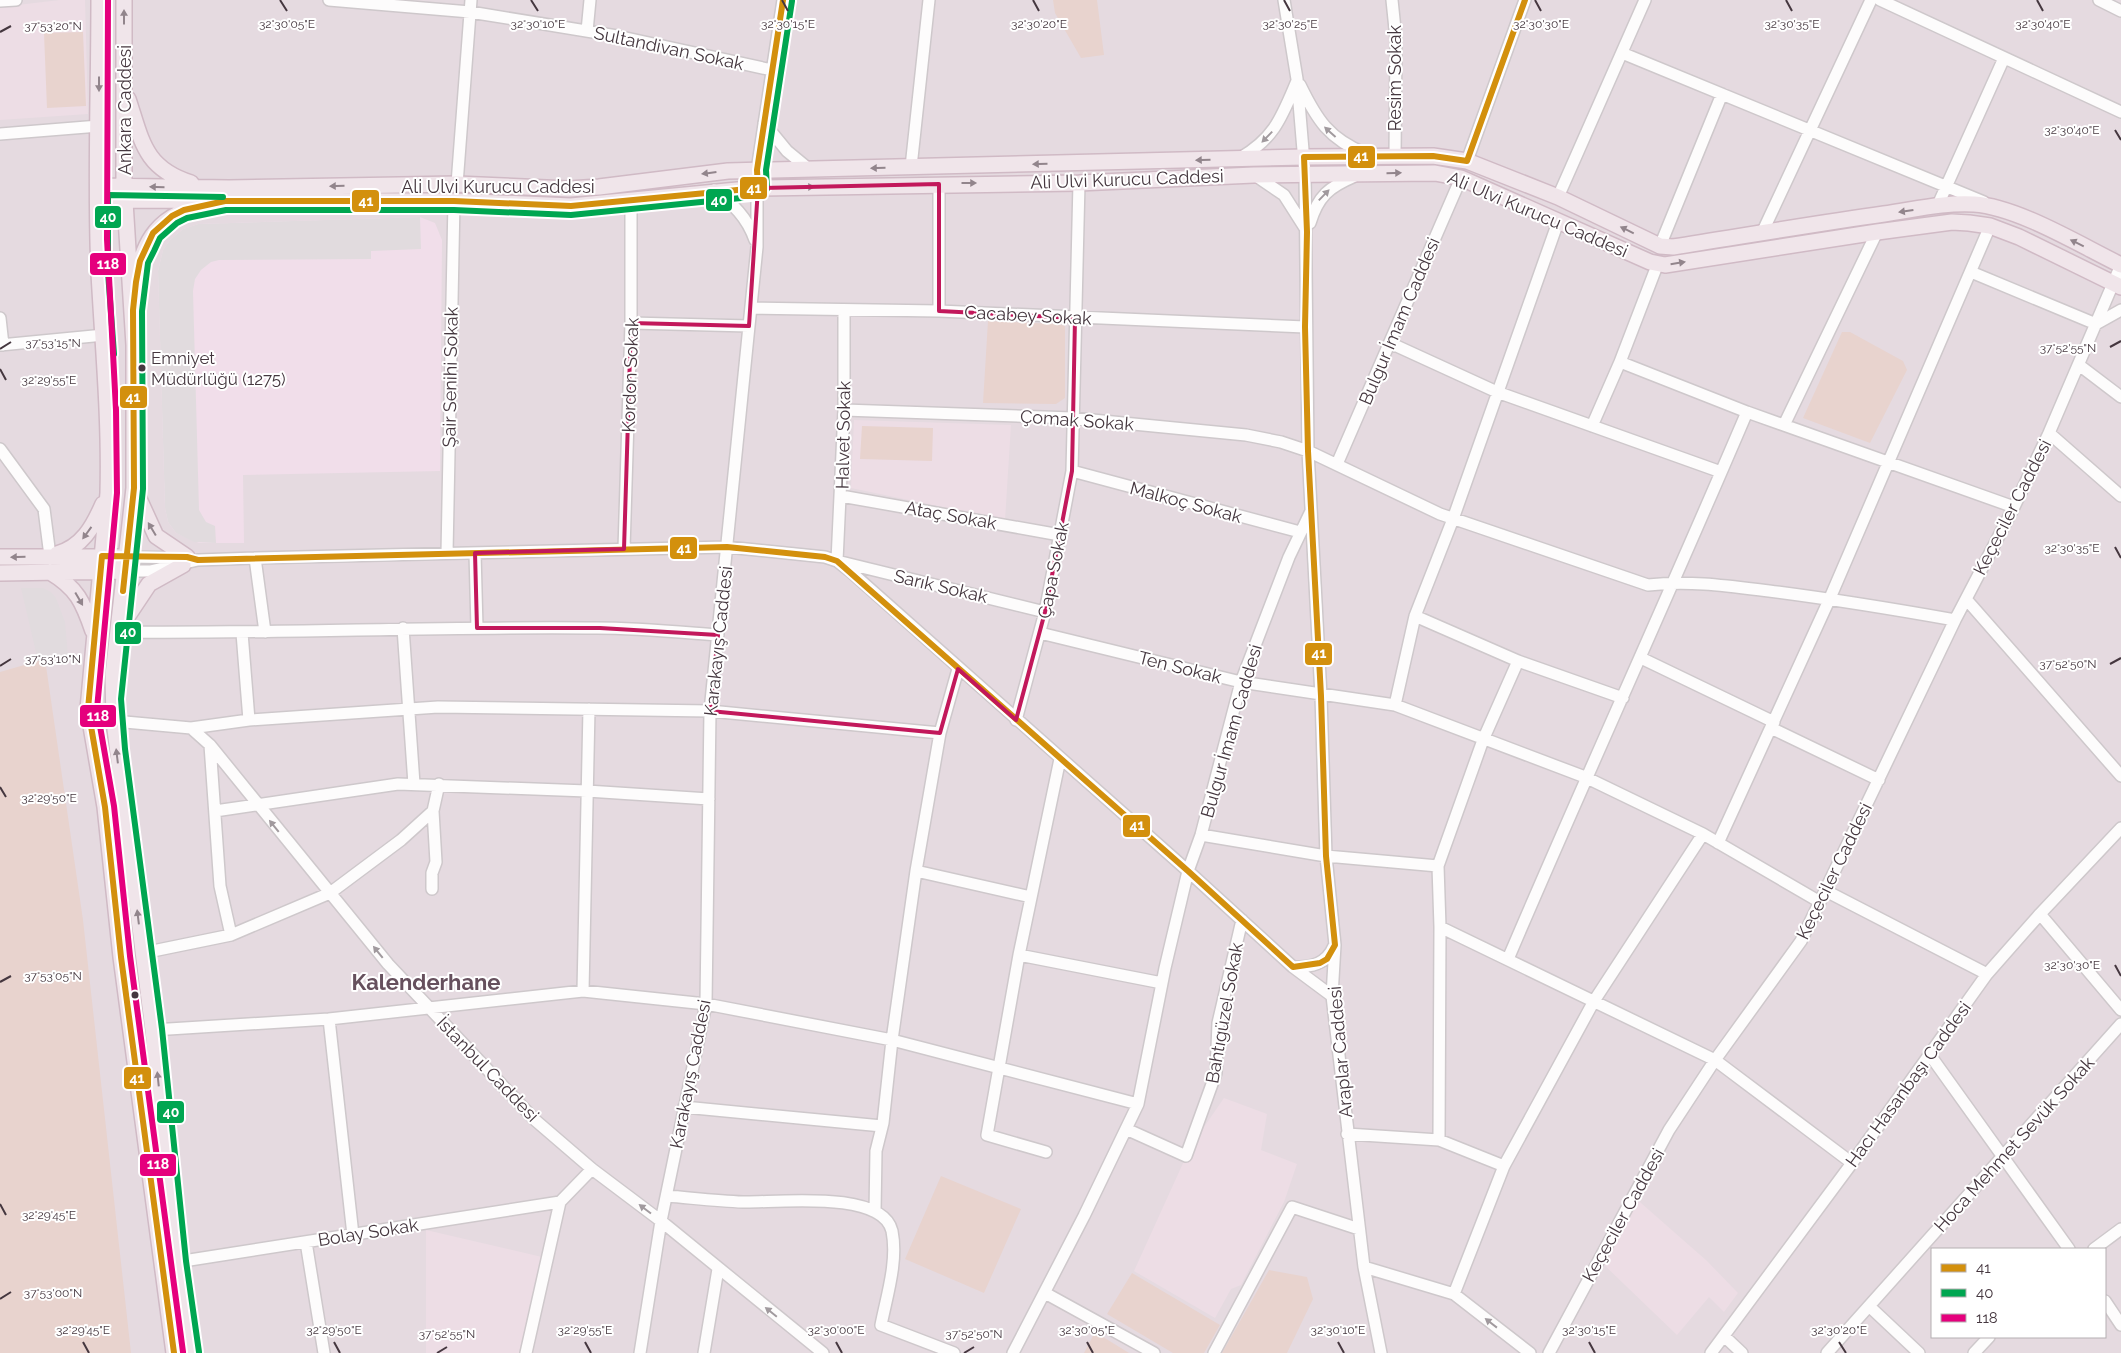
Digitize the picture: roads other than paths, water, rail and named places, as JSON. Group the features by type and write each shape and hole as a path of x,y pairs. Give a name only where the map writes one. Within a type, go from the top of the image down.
{"main road":[{"name":"Ankara Caddesi","path":"98,0 99,272 108,404 108,493 88,709 105,807 121,957 174,1353"},
{"name":"Ankara Caddesi","path":"124,0 124,193 134,345 134,488 113,675 114,721 153,1030 177,1262 190,1353"},
{"path":"124,85 145,148 158,168 177,178 227,194"},
{"name":"Ali Ulvi Kurucu Caddesi","path":"227,194 457,184 569,189 728,170 910,168 1304,157 1443,156 1467,161 1558,197 1660,246 1673,247 1937,207 1975,204 1999,208 2026,219 2121,265"},
{"name":"Ali Ulvi Kurucu Caddesi","path":"99,193 227,194 571,206 631,201 714,190 758,188 1079,183 1254,174 1435,173 1461,178 1558,222 1658,263 1665,264 1952,222 1990,226 2018,237 2118,285"},
{"path":"134,345 133,310 136,282 140,260 153,233 161,224 184,210 227,194"},
{"path":"118,632 149,584 189,561 156,536 134,488"},
{"path":"50,556 64,552 81,541 88,532 108,493"},
{"path":"0,557 102,556 126,564"},
{"path":"0,573 101,571 126,564"},
{"path":"50,572 71,586 78,594 95,636"}],"street":[{"path":"0,1 16,0"},
{"name":"Sultandivan Sokak","path":"329,0 471,6 772,70"},
{"path":"587,30 590,0"},
{"name":"Karakayış Caddesi","path":"640,1353 666,1196 706,1004 710,711 757,247 757,170 783,0"},
{"path":"910,168 929,0"},
{"name":"Araplar Caddesi","path":"1284,0 1297,79 1305,174 1307,232 1305,327 1308,451 1321,696 1326,856 1335,945 1332,996 1364,1266 1381,1353"},
{"name":"Resim Sokak","path":"1392,0 1396,39 1394,156"},
{"path":"1467,161 1525,0"},
{"path":"1558,197 1645,0"},
{"path":"1762,233 1871,0"},
{"path":"1880,0 2121,112"},
{"path":"2099,0 2121,11"},
{"path":"457,184 471,6"},
{"path":"1622,53 1999,208"},
{"path":"1937,207 2004,58"},
{"path":"1297,79 1314,114 1324,127 1348,147 1371,156"},
{"path":"1238,159 1256,148 1271,134 1280,121 1297,79"},
{"path":"1660,246 1722,94"},
{"path":"764,122 786,151 810,170"},
{"path":"0,134 99,126"},
{"path":"1254,174 1284,195 1298,214 1307,232"},
{"path":"1307,232 1319,200 1338,183 1359,174"},
{"name":"Bulgur İmam Caddesi","path":"1337,464 1461,178"},
{"name":"Çapa Sokak","path":"1016,720 1045,612 1072,471 1079,183"},
{"path":"939,184 939,311"},
{"path":"714,190 731,202 741,214 750,227 757,247"},
{"name":"Şair Senihi Sokak","path":"447,553 454,201"},
{"name":"Kordon Sokak","path":"624,549 632,323 631,201"},
{"path":"1395,705 1415,616 1453,519 1558,222"},
{"path":"1718,842 1830,598 1990,226"},
{"path":"1784,425 1877,232"},
{"path":"1592,426 1620,362 1658,263"},
{"name":"Keçeciler Caddesi","path":"1549,1353 1669,1130 1715,1060 1801,941 1955,620 2014,507 2049,433 2096,324 2118,285 2121,265"},
{"path":"1971,272 2096,324 2121,310"},
{"name":"Cacabey Sokak","path":"751,308 939,311 1305,327"},
{"name":"Halvet Sokak","path":"837,561 844,410 844,310"},
{"path":"0,318 1,345 104,335"},
{"path":"632,323 749,326"},
{"path":"1390,343 1497,392 1721,472"},
{"path":"1620,362 1747,412 2014,507"},
{"path":"2079,365 2121,398"},
{"name":"Çomak Sokak","path":"844,410 1072,418 1246,435 1308,451 1453,519 1648,584 1674,581 1718,584 1830,598 1955,620"},
{"path":"1508,960 1585,777 1641,658 1747,412"},
{"path":"2049,433 2121,496"},
{"path":"0,449 44,509 50,556"},
{"name":"Malkoç Sokak","path":"1072,471 1300,532"},
{"name":"Ataç Sokak","path":"841,496 1060,535"},
{"name":"Bulgur İmam Caddesi","path":"1013,1353 1138,1104 1162,983 1188,871 1201,835 1241,682 1278,583 1300,532 1312,510"},
{"name":"Sarık Sokak","path":"126,564 150,571 189,561 255,558 727,547 813,554 1045,612"},
{"path":"475,553 477,628"},
{"path":"255,558 265,632"},
{"path":"837,561 1188,871 1293,967 1332,996"},
{"path":"1966,599 2121,776"},
{"path":"1415,616 1518,661 1623,698"},
{"path":"118,632 242,633 403,628 600,628 718,635"},
{"path":"403,628 407,709 414,784"},
{"path":"242,633 249,720"},
{"name":"Ten Sokak","path":"1040,633 1241,682 1321,696 1395,705 1483,740 1585,777 1703,834 1820,902"},
{"path":"1641,658 1879,780"},
{"path":"1439,1140 1440,927 1438,866 1483,740 1518,661"},
{"path":"875,1212 876,1151 882,1126 916,871 940,733 958,669"},
{"path":"114,721 191,728 249,720 438,706 710,711 940,733"},
{"path":"583,991 589,709"},
{"name":"İstanbul Caddesi","path":"191,728 210,744 257,805 388,964 535,1120 592,1169 662,1221 718,1269 823,1353"},
{"path":"210,744 220,886 231,936"},
{"path":"1046,1152 987,1135 1031,897 1060,759"},
{"path":"215,811 398,784 439,784 587,791 709,799"},
{"path":"432,889 432,873 436,862 433,811 439,784"},
{"path":"142,953 231,936 330,894 401,840 433,811"},
{"name":"Hacı Hasanbaşı Caddesi","path":"1711,1353 1852,1163 1987,974 2040,914 2121,828"},
{"path":"1454,1294 1504,1166 1594,1001 1703,834"},
{"path":"1201,835 1326,856 1438,866"},
{"path":"916,871 1031,897"},
{"path":"1826,890 1987,974"},
{"path":"2040,914 2121,1010"},
{"name":"Bahtıgüzel Sokak","path":"1126,1129 1186,1156 1216,1073 1218,1023 1242,920"},
{"path":"1440,927 1715,1060 1852,1163"},
{"path":"1293,967 1320,963 1327,959 1335,945"},
{"path":"1020,955 1162,983"},
{"path":"153,1030 329,1018 583,991 706,1004 892,1040 1138,1104"},
{"path":"329,1018 353,1235"},
{"name":"Hoca Mehmet Sevük Sokak","path":"1827,1353 2121,1024"},
{"path":"1930,1055 2002,1159 2069,1248"},
{"path":"684,1107 882,1126"},
{"path":"1347,1134 1439,1140 1504,1166"},
{"path":"526,1353 560,1202 592,1169"},
{"path":"666,1196 743,1202 832,1201 869,1208 882,1217 892,1229 893,1265 881,1325 954,1353"},
{"name":"Bolay Sokak","path":"177,1262 560,1202"},
{"path":"1214,1353 1292,1207 1359,1228"},
{"path":"2095,1248 2121,1229"},
{"path":"306,1242 324,1353"},
{"path":"1364,1266 1454,1294 1530,1353"},
{"path":"704,1353 718,1269"},
{"path":"1045,1292 1154,1353"},
{"path":"2106,1302 2121,1325"},
{"path":"1869,1306 1919,1353"},
{"path":"1724,1336 1742,1353"},
{"path":"1974,1353 1988,1338"}],"place":[{"name":"Emniyet Müdürlüğü (1275)","path":"142,368"}],"district":[{"name":"Kalenderhane","path":"426,982"}]}
